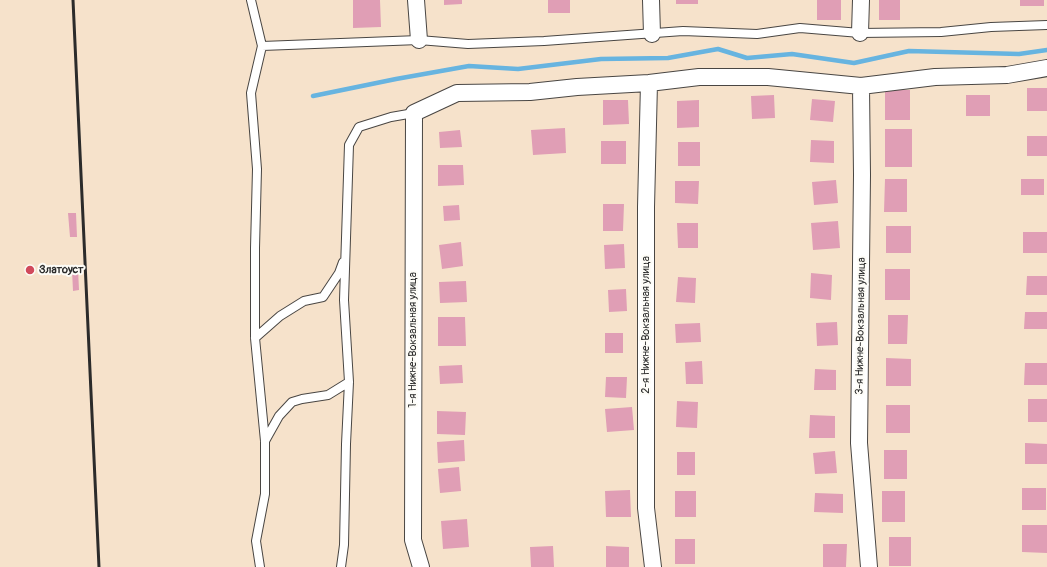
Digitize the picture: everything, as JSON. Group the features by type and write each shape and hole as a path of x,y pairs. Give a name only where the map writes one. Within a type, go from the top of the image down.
{"street":[{"path":"416,0 419,40"},
{"path":"651,0 652,34"},
{"path":"860,33 861,0"},
{"path":"414,112 457,93 530,92 699,78 768,78 860,86 935,77 1007,75 1047,68"},
{"name":"2-я Нижне-Вокзальная улица","path":"648,82 646,214 646,508 653,567"},
{"name":"3-я Нижне-Вокзальная улица","path":"860,86 862,175 860,443 868,567"},
{"name":"1-я Нижне-Вокзальная улица","path":"414,112 412,540 421,567"}],"lane":[{"path":"251,0 262,46 251,93 257,169 255,338 265,441 265,494 256,541 260,567"},
{"path":"262,46 419,40 476,43 544,41 683,31 757,34 800,28 860,33 940,32 991,27 1047,25"},
{"path":"341,567 344,545 349,382 344,300 348,145 359,127 391,117 414,112"},
{"path":"255,338 280,316 304,301 323,297 339,273 346,254"},
{"path":"265,441 279,416 292,402 328,394 349,382"}],"building":[{"path":"353,0 380,0 381,27 353,28"},
{"path":"444,0 462,0 462,4 444,5"},
{"path":"548,0 570,0 570,13 548,13"},
{"path":"676,0 698,0 698,4 676,4"},
{"path":"817,0 841,0 841,20 817,20"},
{"path":"879,0 900,0 900,20 879,20"},
{"path":"1020,0 1044,0 1044,6 1020,6"},
{"path":"1027,88 1047,88 1047,111 1027,111"},
{"path":"885,90 910,90 910,120 885,120"},
{"path":"774,95 775,118 752,119 751,96"},
{"path":"966,95 990,95 990,116 966,116"},
{"path":"812,99 835,101 833,122 810,120"},
{"path":"603,100 628,100 629,124 603,125"},
{"path":"699,100 699,127 677,128 677,101"},
{"path":"565,128 566,153 533,155 531,130"},
{"path":"885,129 912,129 912,167 885,167"},
{"path":"460,130 462,147 440,148 439,132"},
{"path":"1027,136 1047,136 1047,156 1027,156"},
{"path":"811,140 834,141 834,163 810,162"},
{"path":"601,141 626,141 626,164 601,164"},
{"path":"678,142 700,142 700,166 678,166"},
{"path":"438,165 463,165 464,185 438,186"},
{"path":"885,179 907,179 907,212 884,212"},
{"path":"1021,179 1044,179 1044,195 1021,195"},
{"path":"836,180 838,203 814,205 812,182"},
{"path":"675,181 699,181 698,204 675,203"},
{"path":"603,204 624,204 623,231 603,231"},
{"path":"459,205 460,220 444,221 443,206"},
{"path":"68,213 76,213 77,237 70,237"},
{"path":"838,221 840,248 813,250 811,223"},
{"path":"677,223 698,223 698,248 678,248"},
{"path":"886,226 911,226 911,253 886,253"},
{"path":"1023,232 1047,232 1047,253 1023,253"},
{"path":"461,242 463,266 442,269 439,245"},
{"path":"624,244 625,268 605,269 604,245"},
{"path":"78,269 79,290 73,291 72,270"},
{"path":"885,269 910,269 910,300 885,300"},
{"path":"811,273 832,275 831,300 810,298"},
{"path":"1027,276 1047,276 1047,295 1026,295"},
{"path":"678,277 696,278 695,303 676,302"},
{"path":"466,281 467,302 440,303 439,282"},
{"path":"626,289 627,311 609,312 608,290"},
{"path":"1025,312 1047,312 1047,329 1024,329"},
{"path":"888,315 908,315 907,344 888,344"},
{"path":"438,317 465,317 466,346 438,346"},
{"path":"837,322 838,345 817,346 816,323"},
{"path":"700,323 701,342 676,343 675,324"},
{"path":"605,333 623,333 623,353 605,353"},
{"path":"886,358 911,359 911,386 886,386"},
{"path":"702,361 703,384 686,384 685,362"},
{"path":"1025,363 1047,363 1047,385 1024,385"},
{"path":"462,365 463,383 440,384 439,366"},
{"path":"815,369 836,370 836,390 814,390"},
{"path":"606,377 627,377 626,398 605,397"},
{"path":"1028,399 1047,399 1047,422 1028,422"},
{"path":"677,401 698,402 697,428 676,427"},
{"path":"886,405 910,405 910,433 886,433"},
{"path":"632,407 634,430 607,432 605,409"},
{"path":"437,411 466,412 465,435 437,434"},
{"path":"810,415 835,416 835,438 809,438"},
{"path":"464,440 465,461 438,463 437,442"},
{"path":"1025,443 1047,444 1047,464 1025,464"},
{"path":"884,450 907,450 907,479 884,479"},
{"path":"835,451 837,473 815,474 813,453"},
{"path":"677,452 695,452 695,475 677,475"},
{"path":"459,467 461,491 440,493 438,469"},
{"path":"1022,488 1046,488 1046,510 1022,510"},
{"path":"630,490 631,517 606,517 605,491"},
{"path":"675,491 696,491 696,517 675,517"},
{"path":"882,491 905,491 905,522 882,522"},
{"path":"815,493 843,494 843,513 814,512"},
{"path":"467,519 469,547 443,549 441,521"},
{"path":"1022,525 1047,525 1047,553 1022,552"},
{"path":"889,537 911,537 911,566 889,566"},
{"path":"675,539 695,539 695,564 675,564"},
{"path":"823,544 847,544 846,567 823,567"},
{"path":"553,546 554,567 531,567 530,547"},
{"path":"606,546 629,547 629,567 606,567"}],"waterway":[{"path":"313,96 469,66 518,69 601,59 668,58 718,49 747,58 792,54 854,63 909,51 1019,54 1047,50"}],"railway":[{"path":"73,0 99,567"}],"place":[{"name":"Златоуст","path":"30,270"}]}
